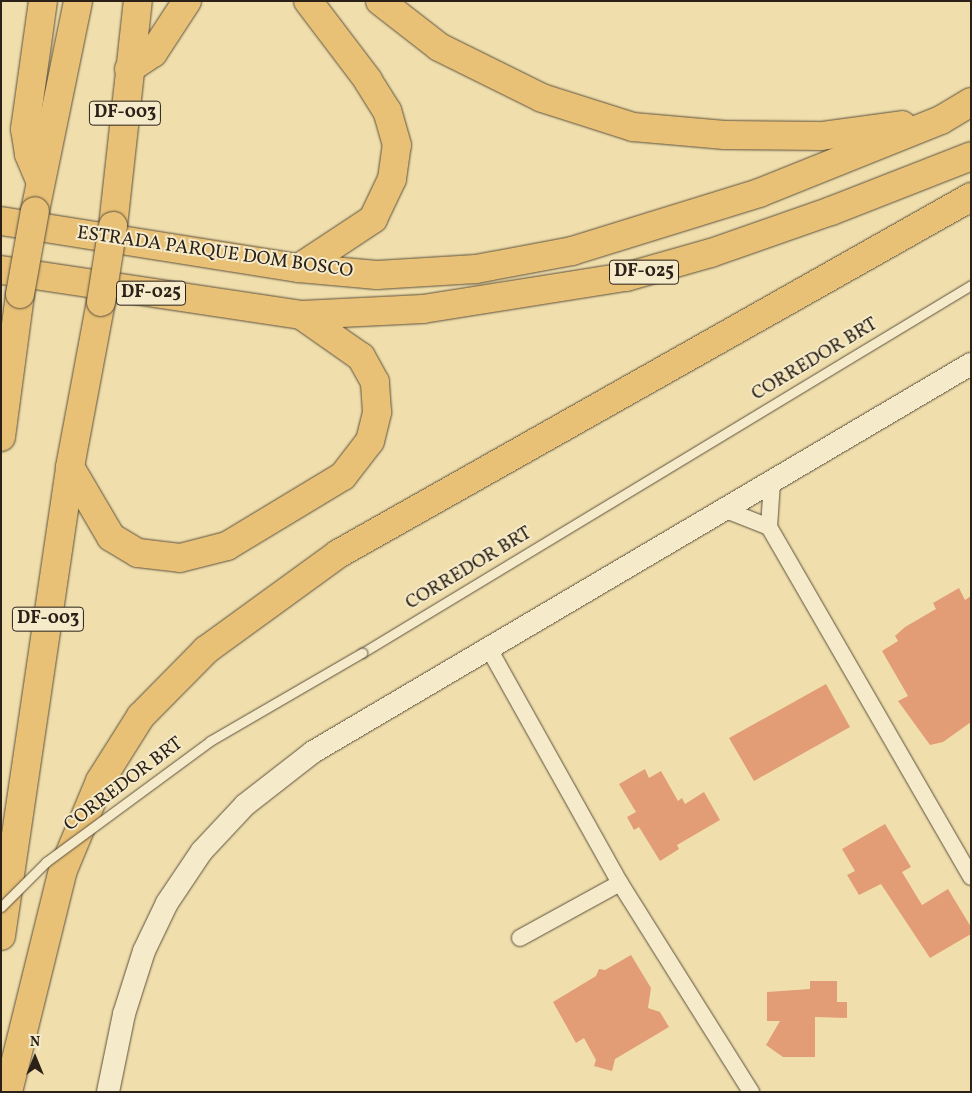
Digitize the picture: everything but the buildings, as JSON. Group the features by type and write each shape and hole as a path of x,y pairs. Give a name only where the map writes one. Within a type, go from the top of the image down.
{"highway":[{"path":"39,178 29,154 25,129 43,1"},
{"path":"1,437 20,294 39,178 78,1"},
{"name":"DF-003","path":"1,936 70,467 101,302 112,226 138,1"},
{"path":"130,68 157,48 187,1"},
{"path":"299,268 373,220 392,179 397,145 387,111 368,80 308,1"},
{"path":"380,1 439,47 542,98 633,127 725,135 821,136 941,120"},
{"name":"ESTRADA PARQUE DOM BOSCO","path":"1,221 299,268 377,275 446,270 572,251 759,193 941,120 971,102"},
{"name":"DF-025","path":"1,270 301,316 423,309 626,277 812,218 971,156"},
{"path":"8,1092 63,870 100,781 140,716 206,650 338,554 971,197"},
{"path":"70,467 111,537 138,553 180,558 227,546 343,476 370,441 377,412 375,382 361,357 301,316"}],"main road":[{"path":"108,1092 124,1014 144,951 167,903 202,851 245,804 313,752 488,647 726,510 971,364"}],"street":[{"path":"772,482 770,527 971,876"},
{"path":"726,510 770,527"},
{"path":"488,647 620,883 751,1092"},
{"path":"520,938 620,883"}],"lane":[{"name":"CORREDOR BRT","path":"1,906 46,862 210,741 362,653 971,285"}]}
